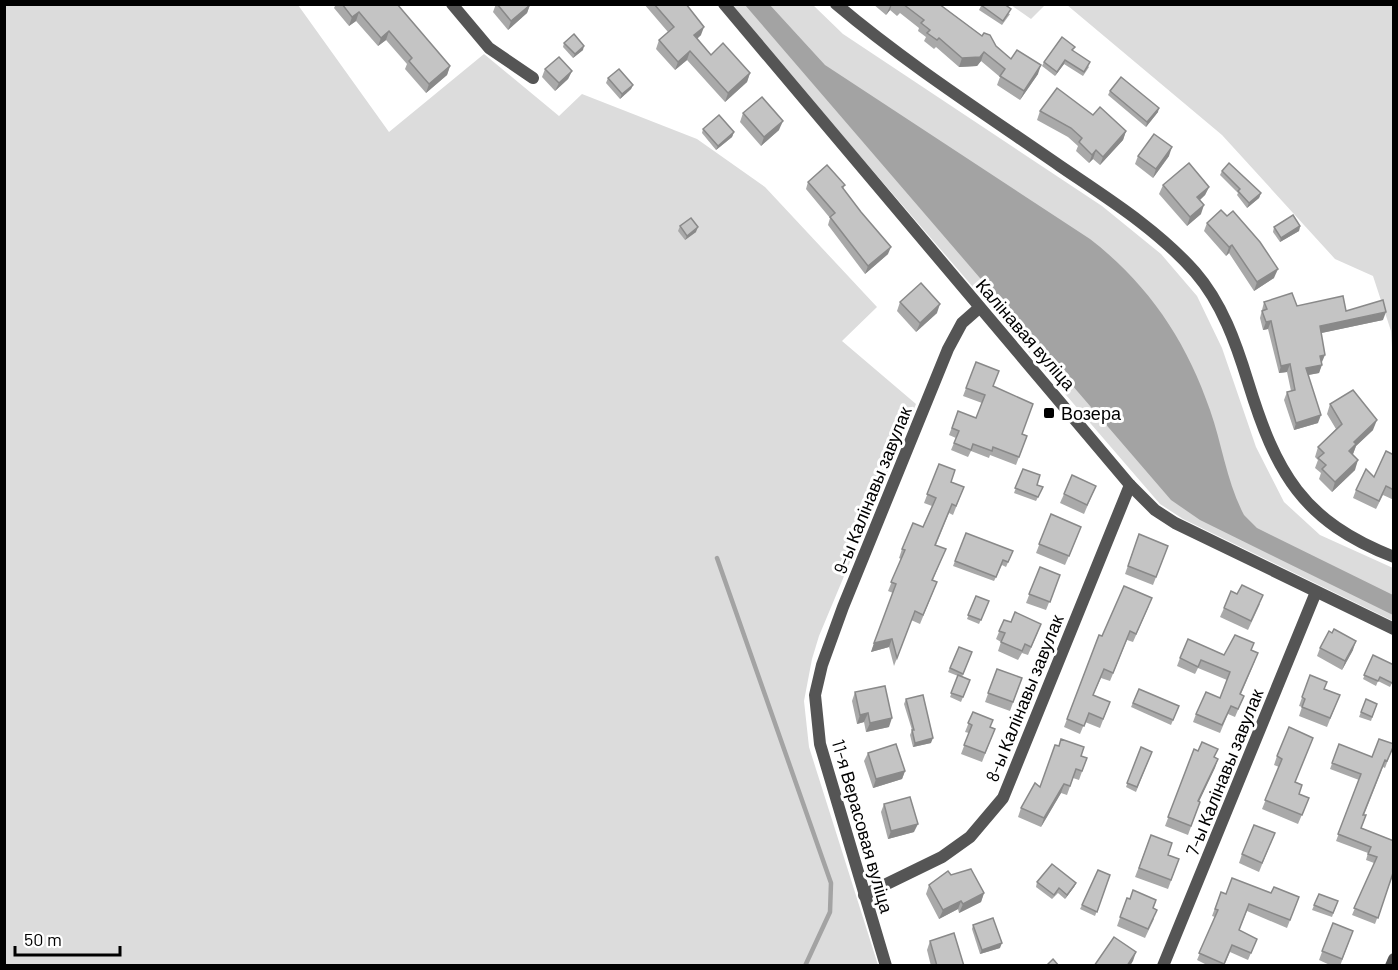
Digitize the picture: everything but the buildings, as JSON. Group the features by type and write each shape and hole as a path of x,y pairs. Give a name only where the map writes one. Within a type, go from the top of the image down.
{"street":[{"path":"452,4 489,48 533,78"},
{"name":"Калінавая вуліца","path":"723,4 1130,485 1155,510 1175,523 1394,629"},
{"path":"836,4 924,72 1115,204 1174,251 1196,274 1214,299 1229,329 1263,431 1289,481 1306,503 1329,523 1352,539 1394,557"},
{"name":"9-ы Калінавы завулак","path":"815,695 822,665 843,607 948,349 962,324 980,308"},
{"name":"8-ы Калінавы завулак","path":"864,895 961,844 970,837 1003,798 1130,485"},
{"name":"7-ы Калінавы завулак","path":"1163,966 1316,592"},
{"name":"11-я Верасовая вуліца","path":"815,695 819,744 886,966"},
{"path":"1391,966 1394,959"}],"shaded area":[{"path":"4,5 298,5 389,132 484,54 559,116 582,94 697,139 765,187 877,307 842,341 916,404 819,636 804,701 809,747 878,965 5,965"},
{"path":"730,5 813,5 843,34 1102,206 1161,254 1197,296 1222,348 1256,447 1284,502 1320,535 1393,568 1393,621 1183,519 1160,504"},
{"path":"745,5 770,5 825,65 1090,239 1111,256 1147,294 1163,315 1189,360 1210,410 1233,490 1244,515 1257,528 1393,595 1393,615 1200,520 1171,500"},
{"path":"1011,5 1045,5 1031,19"},
{"path":"1067,5 1393,5 1393,364 1391,331 1373,276 1335,259 1222,135"}],"waterway":[{"path":"717,558 831,883 830,912 805,966"}],"place":[{"name":"Возера","path":"1049,413"}]}
